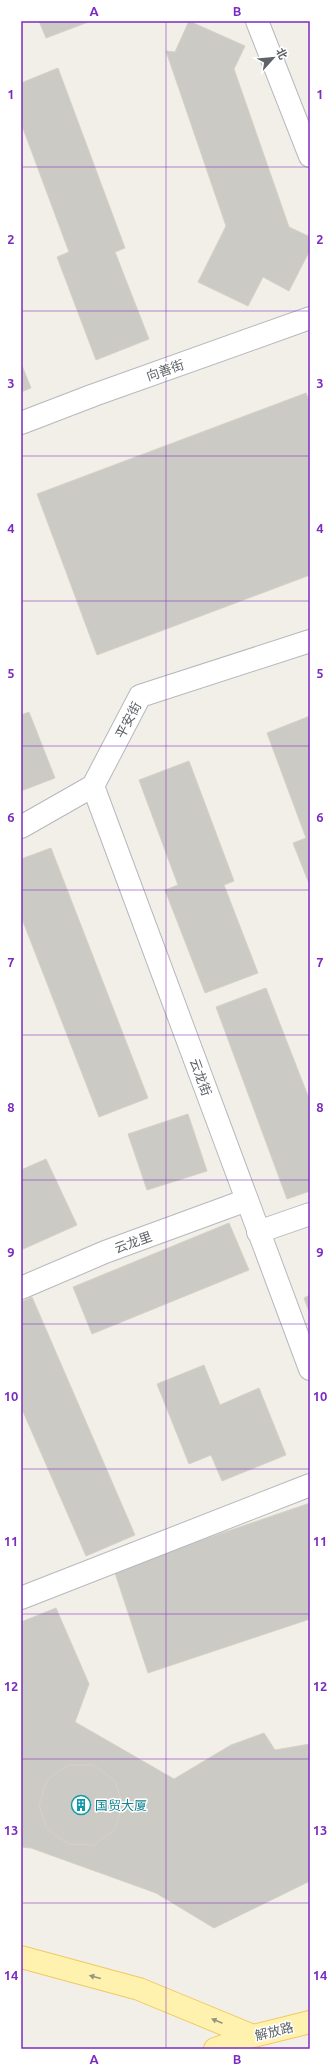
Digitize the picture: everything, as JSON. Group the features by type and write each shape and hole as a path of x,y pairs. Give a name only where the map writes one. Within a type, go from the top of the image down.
{"main road":[{"path":"21,1957 139,1989 253,2036"},
{"name":"解放路","path":"215,2049 253,2036 310,2022"}],"street":[{"path":"257,21 310,156"},
{"name":"向善街","path":"21,423 94,395 310,318"},
{"name":"平安街","path":"93,786 140,696 310,641"},
{"path":"21,827 93,786"},
{"name":"云龙街","path":"93,786 310,1369"},
{"name":"云龙里","path":"21,1288 105,1252 247,1200"},
{"path":"258,1232 310,1214"},
{"path":"21,1598 310,1484"}],"building":[{"path":"39,21 91,21 46,38"},
{"path":"189,21 245,46 234,69 289,227 310,237 310,250 289,291 263,277 248,306 198,282 226,226 166,51 175,52"},
{"path":"58,68 125,248 115,252 149,339 96,360 57,257 69,252 21,123 21,83"},
{"path":"21,363 31,388 21,392"},
{"path":"306,393 310,403 310,575 97,655 37,494"},
{"path":"29,712 55,778 21,791 21,715"},
{"path":"310,716 310,886 293,843 306,838 267,733"},
{"path":"189,761 234,881 224,885 258,973 205,993 165,890 178,885 139,780"},
{"path":"51,848 148,1098 99,1117 21,919 21,859"},
{"path":"266,988 310,1101 310,1191 287,1199 216,1007"},
{"path":"188,1114 207,1171 147,1190 128,1134"},
{"path":"46,1159 77,1225 21,1250 21,1170"},
{"path":"229,1223 249,1270 92,1334 73,1287"},
{"path":"310,1295 310,1314 304,1298"},
{"path":"32,1297 135,1535 86,1556 21,1407 21,1302"},
{"path":"204,1365 220,1405 259,1388 286,1455 222,1481 211,1455 189,1464 157,1384"},
{"path":"310,1503 310,1619 148,1673 114,1570"},
{"path":"56,1608 89,1684 75,1722 174,1779 231,1745 264,1733 275,1750 310,1744 310,1886 308,1882 214,1928 156,1893 31,1848 21,1847 21,1622"},
{"name":"国贸大厦","path":"68,1765 93,1765 114,1780 123,1804 115,1829 94,1845 68,1844 47,1829 39,1805 47,1780"}],"place":[{"name":"国贸大厦","path":"81,1805"}]}
